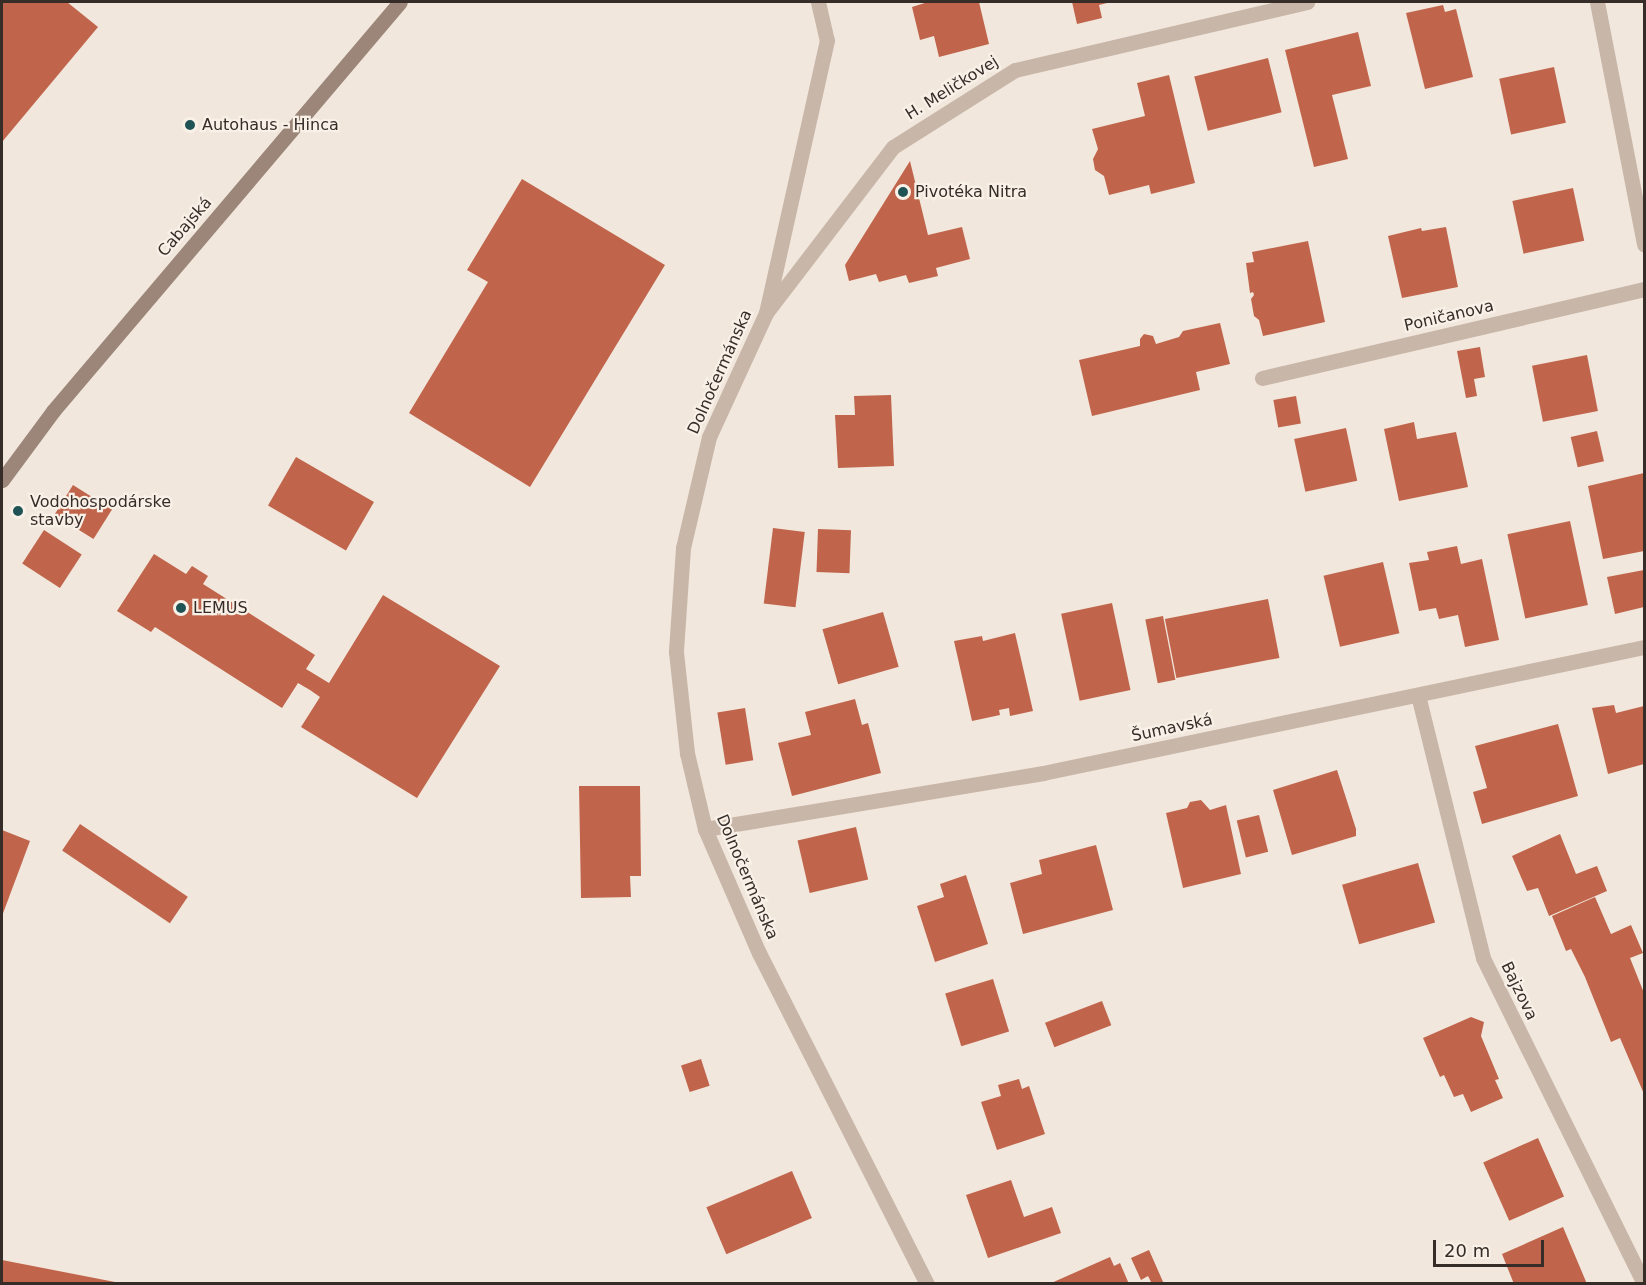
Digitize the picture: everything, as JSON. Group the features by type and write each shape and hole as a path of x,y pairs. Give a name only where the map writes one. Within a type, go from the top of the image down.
{"main road":[{"name":"Cabajská","path":"2,480 52,411 400,2"}],"street":[{"name":"Dolnočermánska","path":"818,2 827,40 766,313 709,437 682,548 676,652 687,753 705,829 759,952 927,1284"},
{"name":"H. Meličkovej","path":"766,313 893,147 1015,70 1306,2"},
{"path":"1597,2 1644,244"},
{"name":"Poničanova","path":"1262,378 1644,289"},
{"name":"Šumavská","path":"705,829 1043,773 1644,647"},
{"name":"Bajzova","path":"1418,694 1483,958 1644,1284"}],"building":[{"path":"2,2 67,2 98,27 2,142"},
{"path":"928,2 979,2 989,44 939,57 934,36 920,40 912,7"},
{"path":"1072,2 1111,2 1099,5 1102,18 1077,24"},
{"path":"1443,5 1445,12 1456,9 1473,77 1425,89 1406,13"},
{"path":"1358,32 1371,86 1332,95 1348,159 1314,167 1285,50"},
{"path":"1268,58 1282,112 1208,131 1194,76"},
{"path":"1554,67 1566,123 1511,134 1499,79"},
{"path":"1169,75 1195,183 1151,194 1149,185 1109,195 1104,176 1095,170 1093,159 1098,149 1092,129 1145,116 1137,83"},
{"path":"910,161 928,235 962,227 970,259 936,268 938,276 909,283 906,275 879,282 876,274 849,281 845,265"},
{"path":"522,179 665,265 530,487 409,413 488,282 467,270"},
{"path":"1573,188 1584,241 1524,254 1512,201"},
{"path":"1446,227 1458,287 1402,298 1388,236 1421,228 1422,231"},
{"path":"1308,241 1325,322 1263,336 1259,320 1254,316 1251,299 1254,295 1253,292 1250,293 1246,263 1254,262 1252,252"},
{"path":"1220,323 1230,364 1196,372 1200,390 1092,416 1079,360 1140,346 1140,339 1144,334 1153,336 1156,344 1179,337 1183,331"},
{"path":"1480,347 1485,377 1474,379 1477,396 1466,398 1457,351"},
{"path":"1587,355 1598,411 1543,422 1532,366"},
{"path":"891,395 894,466 838,468 835,415 855,415 854,396"},
{"path":"1296,396 1301,424 1278,428 1273,400"},
{"path":"1414,422 1417,439 1456,432 1468,487 1399,501 1384,429"},
{"path":"1346,428 1357,481 1305,492 1294,439"},
{"path":"1597,431 1604,461 1578,467 1571,437"},
{"path":"296,457 374,502 346,550 268,505"},
{"path":"1644,473 1644,551 1603,559 1588,486"},
{"path":"73,485 112,509 93,539 54,515"},
{"path":"1570,521 1588,605 1525,618 1507,534"},
{"path":"773,528 805,532 795,607 764,603"},
{"path":"818,529 851,530 849,573 816,572"},
{"path":"44,530 82,555 60,588 22,564"},
{"path":"1457,546 1461,564 1482,559 1499,640 1465,647 1458,615 1439,619 1436,608 1419,611 1409,563 1429,560 1427,552"},
{"path":"154,554 186,574 192,566 208,576 203,584 315,655 306,669 329,683 383,595 500,666 417,798 301,727 320,697 310,690 298,683 282,708 155,627 151,632 117,611"},
{"path":"1383,562 1399,633 1340,647 1324,576"},
{"path":"1644,570 1644,607 1615,614 1607,577"},
{"path":"1268,599 1279,658 1176,678 1165,619"},
{"path":"1112,603 1131,690 1080,701 1061,614"},
{"path":"883,612 899,667 838,684 822,629"},
{"path":"1163,616 1175,680 1158,683 1145,619"},
{"path":"1015,633 1033,711 1010,716 1009,708 999,710 1000,715 972,721 954,641 982,636 983,641"},
{"path":"855,699 862,725 868,723 881,773 792,796 778,743 811,735 805,712"},
{"path":"1614,705 1616,713 1644,706 1644,764 1608,774 1592,708"},
{"path":"745,708 753,760 726,765 717,712"},
{"path":"1558,724 1578,796 1482,824 1473,792 1487,788 1475,746"},
{"path":"1337,770 1356,829 1356,836 1292,855 1273,790"},
{"path":"579,786 640,786 641,876 630,876 631,897 581,898"},
{"path":"1201,800 1210,810 1226,805 1241,874 1183,888 1166,813 1187,808 1190,802"},
{"path":"1259,815 1268,852 1246,857 1237,821"},
{"path":"80,824 188,897 170,923 62,851"},
{"path":"856,827 868,880 810,893 798,840"},
{"path":"2,830 30,841 2,916"},
{"path":"1560,834 1576,874 1597,866 1607,891 1549,916 1538,888 1527,891 1512,856"},
{"path":"1096,845 1113,910 1023,934 1010,883 1042,874 1039,860"},
{"path":"1418,863 1435,923 1359,944 1342,885"},
{"path":"966,875 988,944 935,962 917,906 944,897 940,884"},
{"path":"1595,897 1611,934 1631,925 1643,953 1630,958 1644,993 1644,1094 1620,1038 1611,1042 1585,977 1571,949 1566,951 1552,916"},
{"path":"993,979 1009,1032 961,1046 945,994"},
{"path":"1102,1001 1111,1025 1054,1047 1045,1023"},
{"path":"1471,1017 1484,1022 1481,1036 1499,1079 1495,1080 1503,1098 1471,1112 1463,1094 1454,1097 1444,1075 1440,1077 1423,1038"},
{"path":"701,1059 710,1086 690,1092 681,1065"},
{"path":"1019,1079 1022,1089 1029,1086 1045,1134 997,1150 981,1102 1001,1096 998,1085"},
{"path":"1538,1138 1564,1196 1509,1221 1483,1162"},
{"path":"792,1171 812,1218 726,1254 706,1207"},
{"path":"1011,1180 1024,1217 1052,1207 1061,1233 988,1258 966,1195"},
{"path":"1563,1227 1587,1284 1514,1284 1502,1254"},
{"path":"1149,1250 1164,1284 1152,1284 1148,1276 1141,1280 1131,1258"},
{"path":"1110,1257 1114,1266 1120,1263 1129,1284 1049,1284"},
{"path":"2,1260 115,1282 115,1284 2,1284"}],"place":[{"name":"Autohaus - Hinca","path":"190,125"},
{"name":"Pivotéka Nitra","path":"903,192"},
{"name":"Vodohospodárske stavby","path":"18,511"},
{"name":"LEMUS","path":"181,608"}]}
